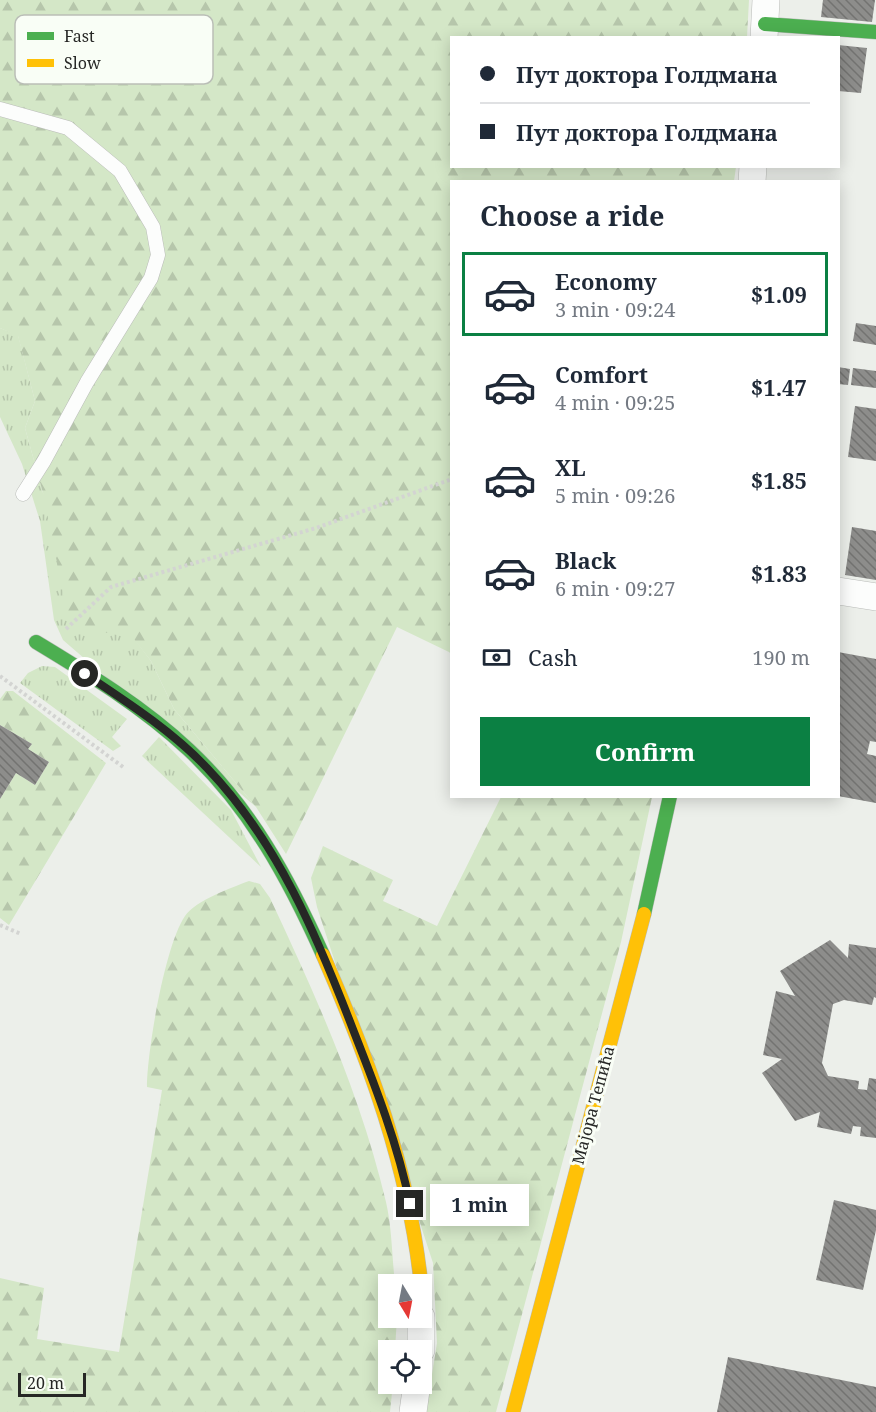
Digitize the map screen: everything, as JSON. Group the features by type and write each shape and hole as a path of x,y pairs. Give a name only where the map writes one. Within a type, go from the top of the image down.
{"street":[{"path":"765,20 876,32"},
{"path":"840,591 876,597"},
{"path":"41,645 144,713 207,767 242,809 281,868 323,952 382,1106 402,1168 418,1241 420,1274"},
{"name":"Мајора Тепића","path":"513,1412 637,945 670,798"},
{"path":"413,1412 415,1394"}],"lane":[{"path":"0,108 68,128 120,171 153,227 158,255 152,278 87,382 44,461 23,494"}],"path":[{"path":"41,645 111,587 316,528 450,480"},
{"path":"0,676 123,767"},
{"path":"0,925 21,934"}],"green space":[{"path":"0,0 749,0 747,36 450,36 450,168 736,168 734,180 450,180 450,653 397,627 286,854 256,807 174,709 151,661 133,638 88,629 69,622 43,493 25,428 35,401 18,336 0,328"},
{"path":"0,328 18,335 35,401 25,428 43,493 133,637 151,661 174,709 256,807 63,640 54,620 40,521 22,464 0,417"},
{"path":"42,666 55,667 127,719 112,737 121,746 113,751 20,683 28,673"},
{"path":"6,691 13,691 106,763 9,925 0,918 0,799 16,773 35,785 49,762 28,749 32,744 0,725 0,699"},
{"path":"159,737 231,810 261,867 142,756"},
{"path":"501,798 652,798 621,942 496,1412 426,1412 429,1394 432,1394 432,1374 437,1343 433,1263 317,907 311,878 323,846 393,880 383,901 437,926"},
{"path":"249,881 260,884 270,898 336,1047 364,1124 386,1202 391,1232 394,1274 378,1274 378,1328 396,1328 396,1340 378,1340 378,1394 392,1394 390,1412 0,1412 0,1278 44,1288 37,1339 119,1352 162,1090 147,1087 158,999 171,950 185,916 190,910 214,895"}],"building":[{"path":"823,0 875,0 872,22 821,17"},
{"path":"840,45 867,48 861,93 840,91"},
{"path":"856,323 876,326 876,345 853,341"},
{"path":"840,367 850,369 848,385 840,384"},
{"path":"853,368 876,371 876,388 851,385"},
{"path":"855,406 876,409 876,461 848,457"},
{"path":"852,527 876,531 876,580 845,575"},
{"path":"840,652 876,659 876,742 870,741 867,754 876,756 876,803 840,796"},
{"path":"0,725 32,744 28,749 49,762 35,785 16,773 0,799"},
{"path":"830,940 848,958 849,944 876,948 876,998 874,997 872,1005 844,1000 833,1004 822,1063 828,1076 859,1081 858,1089 867,1090 869,1078 876,1079 876,1138 860,1136 861,1127 853,1126 851,1134 817,1127 820,1112 795,1121 762,1073 782,1059 763,1055 776,991 795,996 780,971"},
{"path":"834,1200 876,1210 876,1230 863,1290 816,1280"},
{"path":"728,1357 876,1387 876,1412 717,1412"}],"traffic: fast":[{"path":"765,24 876,32"},
{"path":"36,642 96,679 153,719 211,772 231,795 266,845 323,955"},
{"path":"644,914 670,798"}],"traffic: slow":[{"path":"513,1412 644,914"},
{"path":"323,955 356,1035 385,1116 407,1199 420,1274"}],"route":[{"path":"85,674 144,713 207,767 267,844 323,952 379,1096 402,1168 410,1204"}]}
